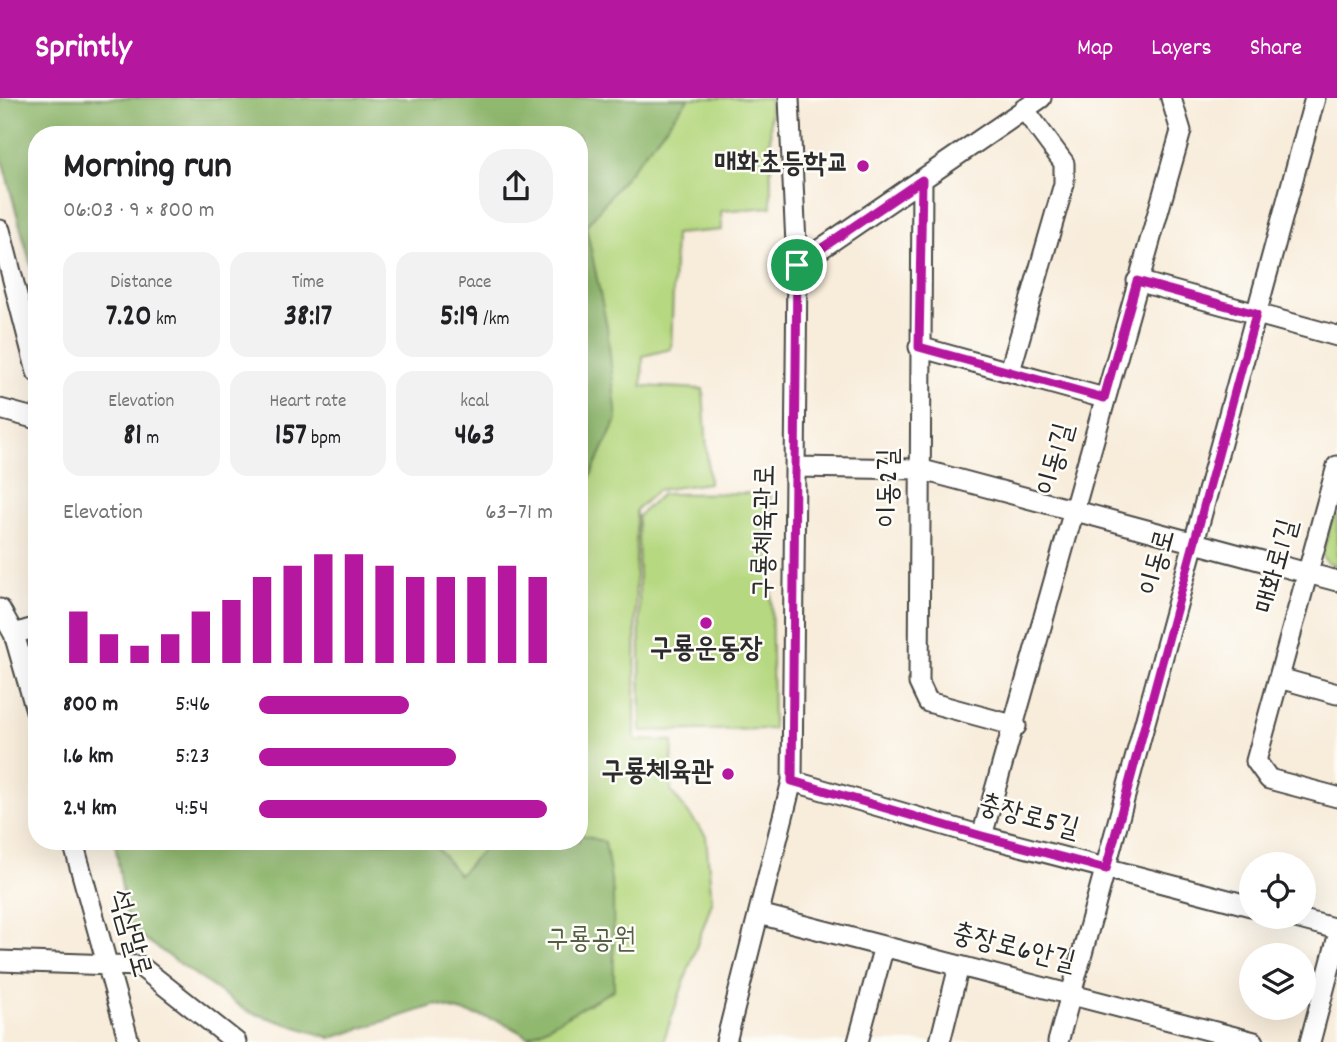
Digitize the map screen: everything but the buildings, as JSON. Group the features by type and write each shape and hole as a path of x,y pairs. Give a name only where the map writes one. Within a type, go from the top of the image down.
{"street":[{"name":"구룡체육관로","path":"726,1042 792,781 797,265 789,98"},
{"name":"이동1길","path":"982,836 1016,726 1104,398 1181,131 1171,98"},
{"name":"이동로","path":"1058,1042 1315,98"},
{"path":"797,265 1033,103 1063,163 1065,184 1010,371"},
{"name":"이동2길","path":"922,180 919,684 928,702 1016,726"},
{"path":"0,230 28,337"},
{"path":"1137,281 1337,336"},
{"path":"919,347 1104,398"},
{"path":"0,408 28,416"},
{"path":"795,467 919,469 1337,581"},
{"name":"매화로1길","path":"1337,469 1256,761 1269,779 1337,797"},
{"path":"0,609 14,634 28,683"},
{"path":"14,634 28,630"},
{"path":"1279,678 1337,694"},
{"name":"충장로5길","path":"792,781 982,836 1239,903"},
{"name":"석삼말로","path":"75,850 130,1042"},
{"name":"충장로6안길","path":"759,914 1254,1042"},
{"path":"1316,923 1337,929"},
{"path":"1310,1042 1337,940"},
{"path":"858,1042 884,946"},
{"path":"0,961 141,966 236,1042"},
{"path":"940,1042 959,966"},
{"path":"1175,1042 1180,1022"}],"green space":[{"name":"구룡공원","path":"0,98 770,98 771,207 721,211 722,230 675,234 671,349 643,356 642,386 703,389 709,483 658,490 636,510 635,740 673,741 671,791 706,836 712,902 663,1042 538,1042 500,1021 436,1005 331,1038 247,1011 128,927 116,850 588,850 588,126 28,126 28,254 0,152"},
{"path":"0,98 689,98 588,224 588,126 28,126 28,254 0,152"},
{"path":"588,236 607,327 617,419 588,482"},
{"name":"구룡운동장","path":"770,493 773,729 641,731 638,516 662,494"},
{"path":"1337,504 1337,566 1327,563 1322,555"},
{"path":"588,837 605,842 613,892 614,990 529,1037 500,1021 436,1005 331,1038 247,1011 128,927 116,850 439,850 459,875 482,850 588,850"}],"place":[{"name":"매화초등학교","path":"863,166"},
{"name":"구룡운동장","path":"706,623"},
{"name":"구룡체육관","path":"728,774"}],"route":[{"path":"922,180 919,347 1104,398 1137,281 1256,314 1106,869 792,781 797,265 922,180"}]}
